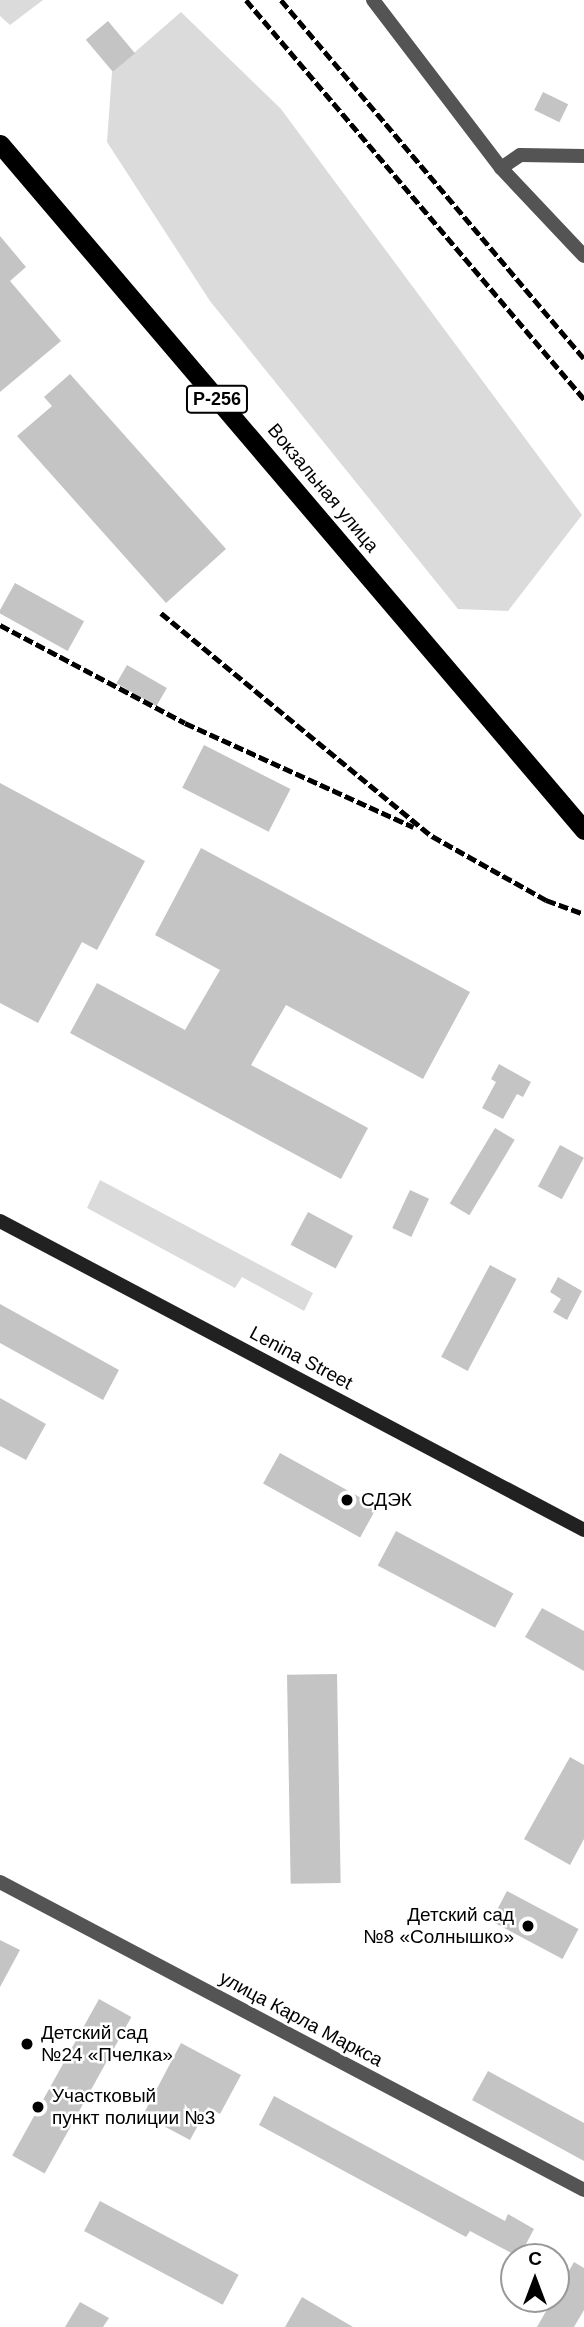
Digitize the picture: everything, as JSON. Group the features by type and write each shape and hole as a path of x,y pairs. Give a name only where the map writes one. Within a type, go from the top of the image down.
{"highway":[{"name":"Вокзальная улица","path":"0,144 584,830"}],"main road":[{"name":"Lenina Street","path":"0,1221 584,1530"}],"street":[{"path":"373,0 501,169 584,256"},
{"path":"501,169 520,155 584,156"},
{"name":"улица Карла Маркса","path":"0,1882 584,2190"}],"shaded area":[{"path":"0,0 43,0 10,25 0,16"},
{"path":"181,12 281,109 582,515 508,611 458,609 210,301 107,142 112,72"},
{"path":"100,1180 313,1293 304,1311 242,1277 235,1288 87,1208"}],"building":[{"path":"108,21 135,53 113,72 86,40"},
{"path":"543,92 568,104 559,122 534,110"},
{"path":"0,236 26,267 10,281 61,341 0,392"},
{"path":"70,374 226,549 166,603 17,436 52,406 44,397"},
{"path":"15,583 84,621 68,651 0,614"},
{"path":"127,665 167,688 156,706 116,683"},
{"path":"204,745 290,789 269,832 182,788"},
{"path":"0,783 145,861 97,950 82,942 38,1023 0,1003"},
{"path":"201,848 470,992 423,1079 286,1005 251,1065 368,1128 341,1179 70,1033 97,983 185,1030 220,970 155,935"},
{"path":"499,1064 531,1082 523,1097 517,1094 503,1119 482,1108 496,1082 491,1079"},
{"path":"495,1128 515,1140 469,1215 450,1203"},
{"path":"560,1145 584,1158 562,1199 538,1186"},
{"path":"410,1190 429,1199 411,1237 392,1228"},
{"path":"308,1212 353,1236 336,1269 291,1245"},
{"path":"490,1265 516,1279 468,1371 441,1357"},
{"path":"558,1277 582,1291 567,1320 553,1312 561,1299 550,1292"},
{"path":"0,1304 119,1370 103,1400 0,1343"},
{"path":"0,1398 46,1424 26,1460 0,1446"},
{"path":"280,1453 377,1507 360,1537 263,1484"},
{"path":"396,1531 513,1593 495,1628 378,1565"},
{"path":"542,1608 584,1631 584,1671 525,1637"},
{"path":"337,1674 341,1883 291,1884 287,1675"},
{"path":"570,1757 584,1765 584,1839 570,1865 524,1839"},
{"path":"507,1891 579,1929 563,1959 491,1921"},
{"path":"0,1940 20,1950 0,1987"},
{"path":"99,1999 131,2017 45,2173 12,2156"},
{"path":"181,2043 241,2075 220,2114 208,2107 190,2140 143,2115"},
{"path":"488,2071 584,2123 584,2161 472,2100"},
{"path":"274,2096 505,2221 508,2214 534,2229 526,2243 500,2243 500,2247 470,2231 466,2237 259,2125"},
{"path":"100,2201 239,2275 223,2305 84,2231"},
{"path":"574,2262 584,2268 584,2310 574,2327 537,2327 545,2313 570,2313 570,2269"},
{"path":"302,2297 353,2327 285,2327"},
{"path":"80,2302 109,2318 103,2327 65,2327"}],"railway":[{"path":"246,0 584,399"},
{"path":"281,0 584,358"},
{"path":"161,613 432,836 546,900 584,914"},
{"path":"0,625 185,723 413,827"}],"place":[{"name":"СДЭК","path":"347,1500"},
{"name":"Детский сад №8 «Солнышко»","path":"528,1926"},
{"name":"Детский сад №24 «Пчелка»","path":"27,2044"},
{"name":"Участковый пункт полиции №3","path":"38,2107"}]}
